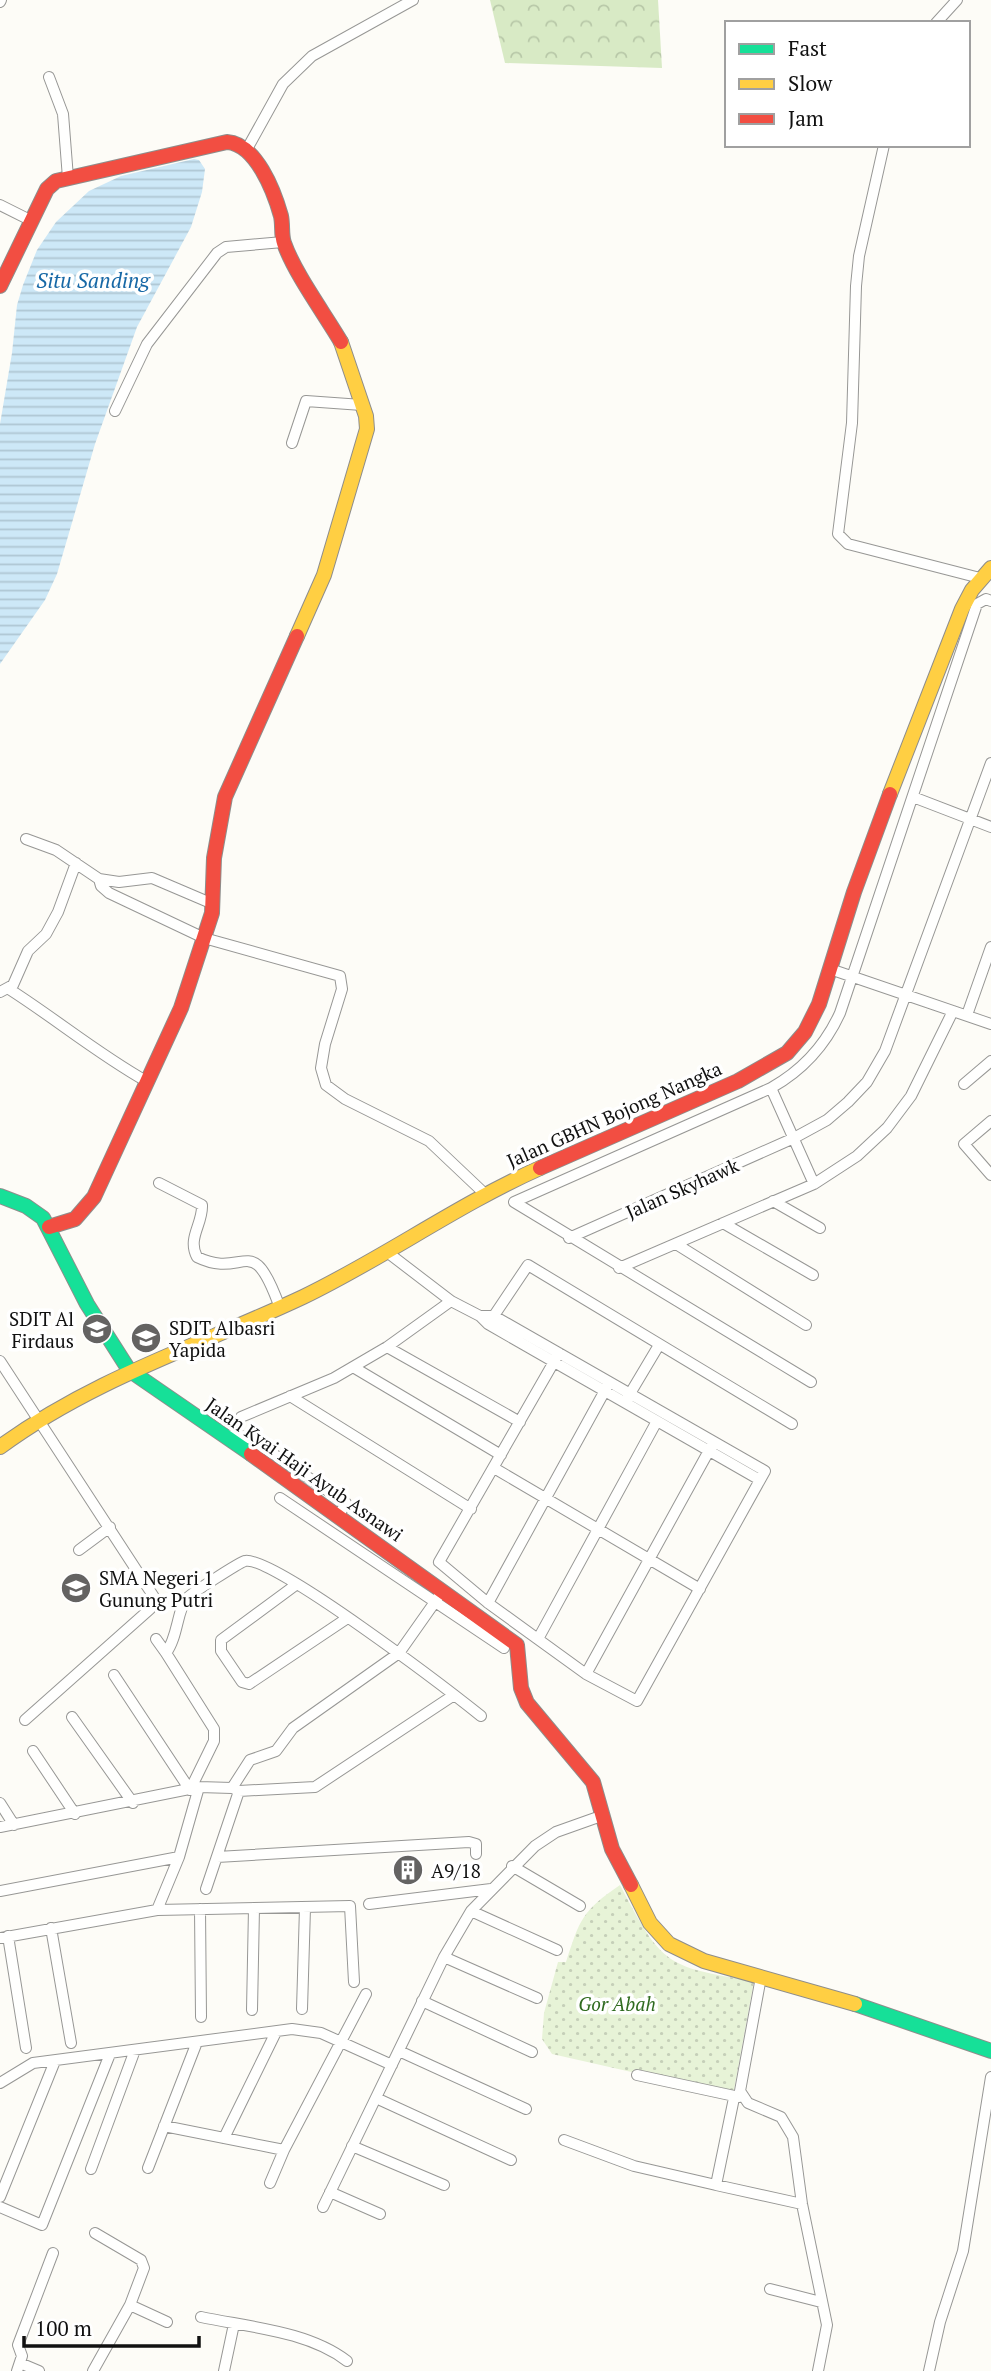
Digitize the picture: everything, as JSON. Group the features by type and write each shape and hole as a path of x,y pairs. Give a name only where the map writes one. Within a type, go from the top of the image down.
{"street":[{"path":"247,149 284,84 312,56 413,0"},
{"path":"938,21 957,0"},
{"path":"49,77 63,114 68,177"},
{"path":"0,286 47,189 56,181 227,142 239,143 247,149 267,182 281,217 283,242 344,348 367,429 324,575 225,797 214,858 213,904 181,1007 94,1197 75,1219 49,1227"},
{"path":"884,147 858,266 852,423 838,534 848,544 986,578"},
{"path":"0,205 32,221"},
{"path":"115,411 147,344 217,253 226,247 283,242"},
{"path":"292,443 306,401 362,405"},
{"name":"Jalan GBHN Bojong Nangka","path":"0,1447 38,1419 129,1370 280,1308 387,1252 490,1191 738,1081 787,1052 805,1032 819,1004 854,892 933,677 962,609 986,578"},
{"path":"514,1202 771,1088 799,1070 818,1049 834,1027 977,604 986,598 991,601"},
{"name":"Jalan Skyhawk","path":"569,1238 794,1138 827,1120 867,1082 885,1051 908,996 991,763"},
{"path":"913,797 991,827"},
{"path":"26,839 55,850 99,878 119,882 152,878 213,904"},
{"path":"76,863 50,928 32,944 5,990 64,1024 89,1047 146,1081"},
{"path":"99,878 101,886 109,893 204,937 340,976 342,989 325,1044 321,1068 326,1084 345,1099 429,1141 490,1191 514,1202 569,1238 811,1382"},
{"path":"967,1016 991,947"},
{"path":"830,969 991,1024"},
{"path":"619,1268 814,1184 857,1156 887,1128 923,1077 953,1011"},
{"path":"964,1084 991,1061"},
{"path":"771,1088 814,1184"},
{"path":"991,1121 964,1144 991,1175"},
{"path":"159,1183 202,1205 201,1222 193,1239 197,1256 213,1261 251,1261 261,1266 267,1274 280,1308"},
{"name":"Jalan Kyai Haji Ayub Asnawi","path":"0,1196 26,1206 43,1218 87,1304 129,1370 339,1515 438,1597 517,1645 521,1688 527,1703 589,1777 601,1816"},
{"path":"773,1201 820,1228"},
{"path":"723,1223 813,1275"},
{"path":"676,1244 806,1325"},
{"path":"387,1252 451,1301 556,1357 711,1446 760,1480 638,1701 586,1674 488,1603 439,1562 556,1357"},
{"path":"487,1319 528,1265 792,1424"},
{"path":"241,1416 353,1367 387,1347 451,1301"},
{"path":"627,1398 659,1345"},
{"path":"387,1347 520,1422"},
{"path":"0,1362 152,1590 153,1603 150,1609 25,1720"},
{"path":"353,1367 501,1455"},
{"path":"488,1603 607,1387"},
{"path":"290,1396 471,1509"},
{"path":"627,1398 656,1421 711,1446"},
{"path":"538,1639 656,1421"},
{"path":"225,1436 251,1439 319,1484 346,1503 339,1515"},
{"path":"586,1674 711,1446"},
{"path":"494,1468 700,1588"},
{"path":"299,1488 284,1501 438,1597 504,1648"},
{"path":"79,1550 110,1527"},
{"path":"166,1653 171,1646 186,1598 234,1565 244,1561 257,1561 297,1584 399,1654 481,1716"},
{"path":"297,1584 221,1640 221,1651 242,1682 249,1684 266,1674 346,1619"},
{"path":"206,1889 218,1857 236,1790 250,1760 276,1751 303,1719 399,1654 438,1597"},
{"path":"156,1639 214,1728 214,1741 194,1788 179,1857 161,1902"},
{"path":"114,1675 194,1788"},
{"path":"0,1828 132,1803 194,1788 236,1790 315,1787 454,1695"},
{"path":"72,1717 132,1803"},
{"path":"33,1751 75,1814"},
{"path":"0,1803 14,1825"},
{"path":"323,2207 444,1957 471,1911 512,1866 556,1832 601,1816 612,1849 660,1936 691,1957 852,2002 991,2051"},
{"path":"218,1857 470,1842 475,1844 476,1854"},
{"path":"0,1891 179,1857"},
{"path":"512,1866 580,1906"},
{"path":"369,1904 491,1889"},
{"path":"26,2048 4,1937 161,1902 200,1909 352,1909 354,1982"},
{"path":"252,2010 254,1908"},
{"path":"302,2009 305,1908"},
{"path":"200,1909 201,2018"},
{"path":"471,1911 557,1950"},
{"path":"51,1928 71,2043"},
{"path":"444,1957 537,1998"},
{"path":"716,2185 738,2097 761,1977"},
{"path":"270,2183 284,2150 366,1994"},
{"path":"422,2001 532,2052"},
{"path":"0,2083 33,2063 309,2029 392,2065"},
{"path":"225,2138 276,2032"},
{"path":"148,2168 197,2042"},
{"path":"91,2169 135,2050"},
{"path":"399,2051 526,2109"},
{"path":"0,2207 42,2225 110,2054"},
{"path":"0,2197 55,2061"},
{"path":"637,2075 738,2097 781,2117 788,2124 793,2137 802,2204 828,2334 818,2371"},
{"path":"929,2371 940,2322 963,2251 991,2077"},
{"path":"376,2098 511,2160"},
{"path":"164,2126 284,2150"},
{"path":"564,2140 634,2166 802,2204"},
{"path":"352,2146 443,2185"},
{"path":"330,2192 380,2214"},
{"path":"93,2371 130,2305 144,2263 95,2233"},
{"path":"39,2371 18,2367 22,2354 18,2345 53,2253"},
{"path":"770,2289 821,2302"},
{"path":"130,2305 167,2322"},
{"path":"201,2317 272,2331 319,2346 347,2361"},
{"path":"224,2371 234,2324"}],"green space":[{"path":"490,0 658,0 662,68 505,63"},
{"name":"Gor Abah","path":"620,1885 646,1932 669,1958 701,1971 754,1981 733,2095 552,2054 542,2039 544,2013 558,1962 566,1962 579,1926 590,1909"}],"water":[{"name":"Situ Sanding","path":"199,160 205,169 202,192 191,227 137,327 95,444 57,574 45,600 0,664 0,424 17,305 23,285 37,250 56,222 89,191 121,176"}],"traffic: fast":[{"path":"0,1196 26,1206 43,1218 87,1304 129,1370 251,1454"},
{"path":"855,2004 991,2051"}],"traffic: slow":[{"path":"297,636 324,575 367,429 366,416 341,342"},
{"path":"890,794 962,609 972,590 991,568"},
{"path":"0,1447 72,1401 148,1364 303,1297 363,1266 479,1198 540,1168"},
{"path":"631,1885 650,1923 669,1944 704,1961 855,2004"}],"traffic: jam":[{"path":"0,286 47,189 56,181 227,142 247,151 262,170 278,206 283,240 289,255 341,342"},
{"path":"49,1227 75,1219 94,1197 181,1008 212,913 214,858 225,797 297,636"},
{"path":"540,1168 738,1081 787,1053 805,1032 819,1004 854,892 890,794"},
{"path":"251,1454 517,1645 521,1688 527,1703 593,1782 612,1849 631,1885"}],"place":[{"name":"SDIT Al Firdaus","path":"97,1329"},
{"name":"SDIT Albasri Yapida","path":"146,1338"},
{"name":"SMA Negeri 1 Gunung Putri","path":"76,1588"},
{"name":"A9/18","path":"408,1870"}]}
